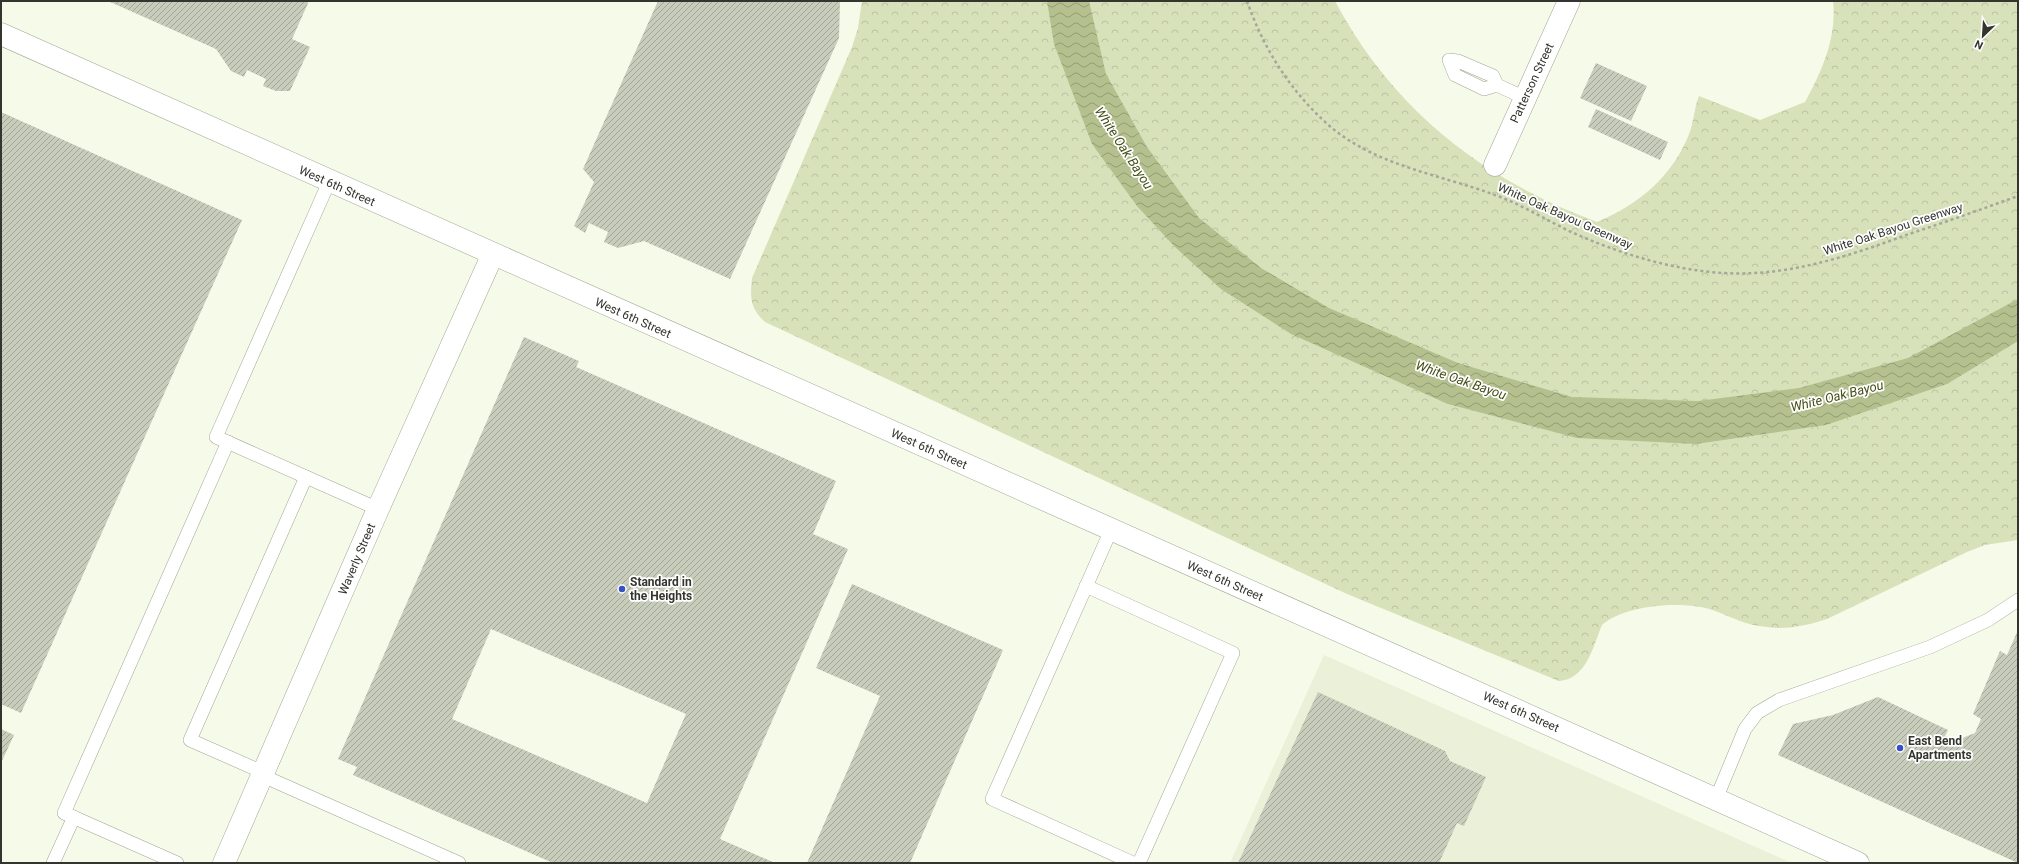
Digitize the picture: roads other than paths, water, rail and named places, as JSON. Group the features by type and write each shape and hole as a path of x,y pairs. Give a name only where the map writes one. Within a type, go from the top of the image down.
{"street":[{"name":"Patterson Street","path":"1495,165 1570,1"},
{"name":"West 6th Street","path":"1,34 492,256 1858,863"},
{"name":"Waverly Street","path":"224,863 378,509 492,256"}],"lane":[{"path":"1497,85 1525,98"},
{"path":"329,182 216,437 378,509"},
{"path":"177,863 64,813 228,442"},
{"path":"306,477 190,740 459,863"},
{"path":"1110,530 992,799 1133,863"},
{"path":"1086,586 1233,653 1139,863"},
{"path":"1716,799 1745,729 1757,713 1779,700 1930,647 1988,620 2018,600"},
{"path":"53,863 74,817"}],"water":[{"name":"White Oak Bayou","path":"1047,1 1089,1 1106,74 1147,147 1199,218 1261,268 1329,308 1458,363 1572,397 1698,401 1799,388 1908,358 2018,299 2018,341 1947,384 1826,425 1696,444 1577,438 1448,404 1291,334 1221,289 1175,247 1137,206 1092,144 1054,44"}],"place":[{"name":"Standard in the Heights","path":"622,589"},
{"name":"East Bend Apartments","path":"1900,748"}]}
